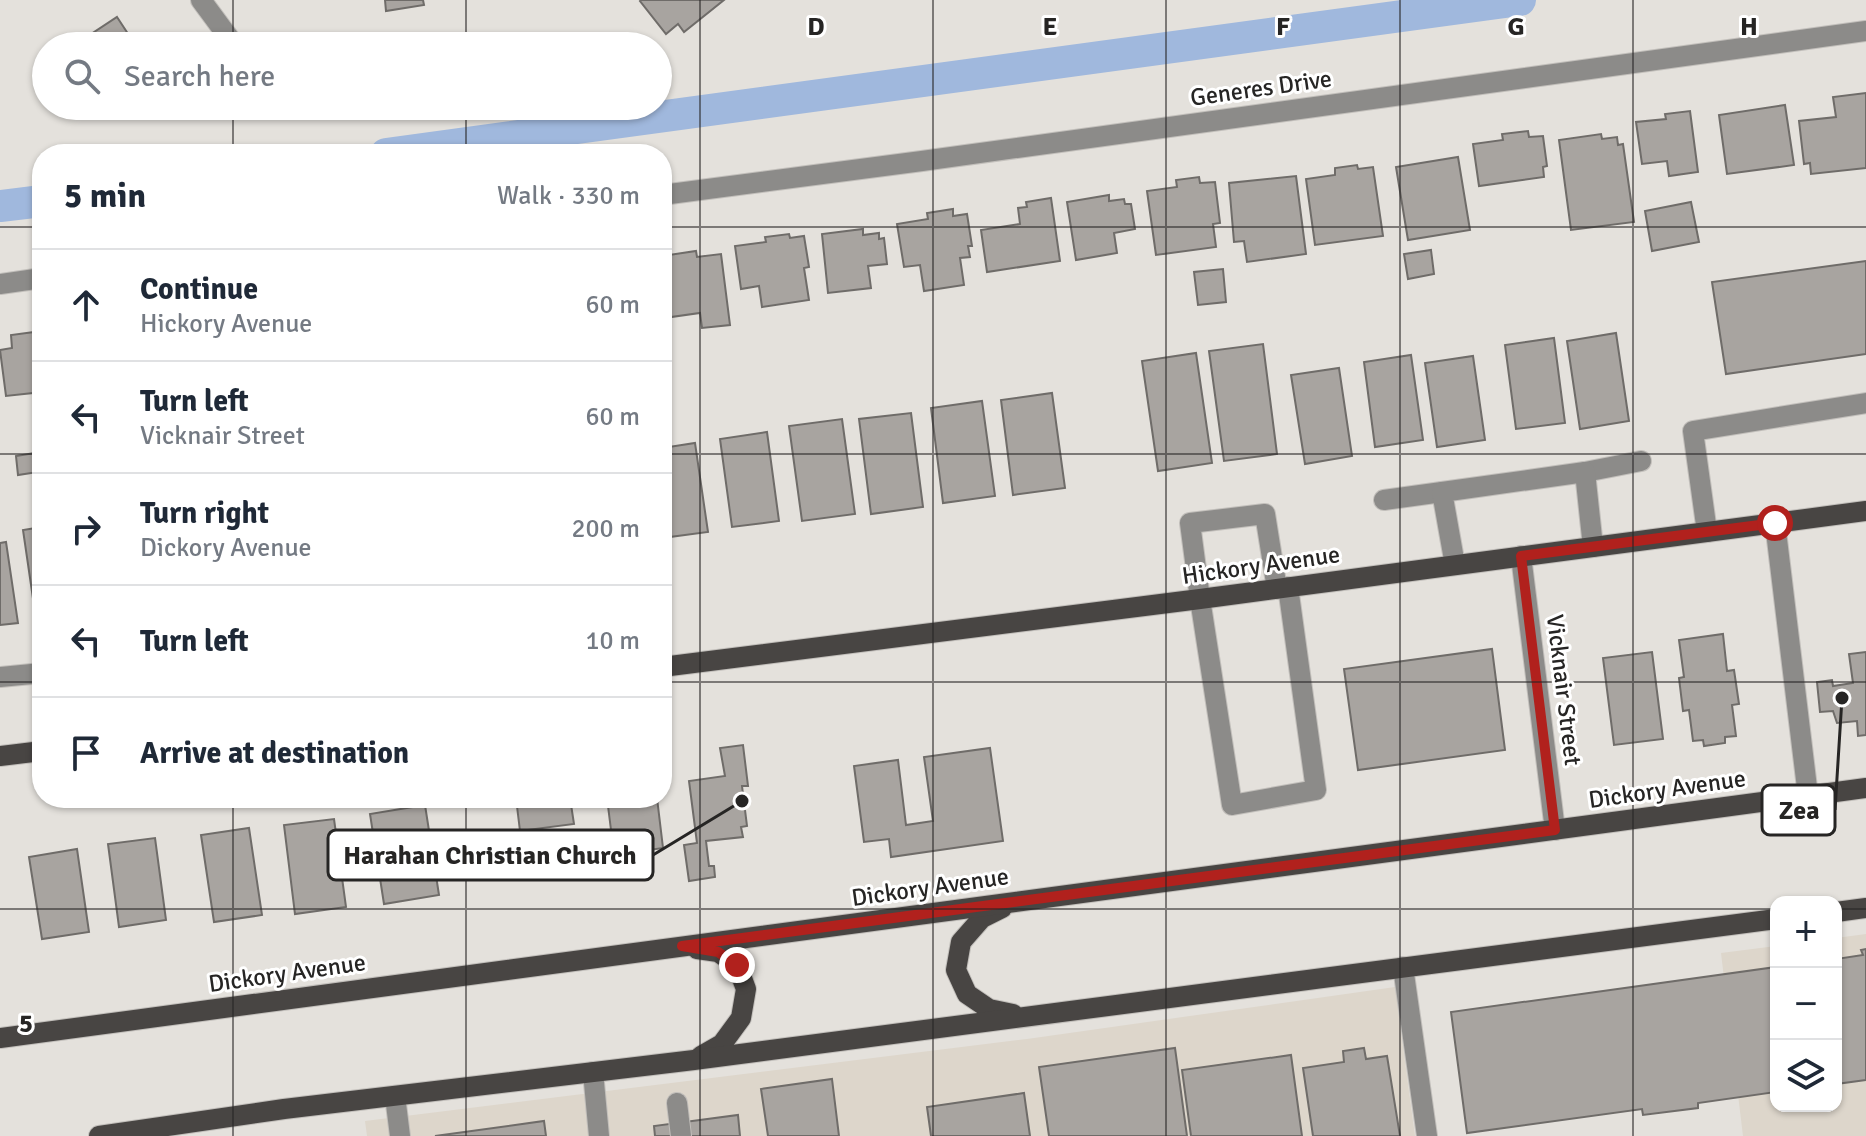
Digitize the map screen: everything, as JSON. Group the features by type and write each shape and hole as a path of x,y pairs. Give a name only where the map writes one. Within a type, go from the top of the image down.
{"main road":[{"name":"Hickory Avenue","path":"672,666 1866,511"},
{"path":"0,756 32,752"},
{"name":"Dickory Avenue","path":"0,1038 1866,788"},
{"path":"1013,903 982,918 961,942 956,970 967,994 978,1002 989,1009 1024,1016"},
{"path":"1842,911 1866,908"},
{"path":"99,1136 284,1109 694,1060 1770,920"},
{"path":"682,946 718,952 737,965 746,989 741,1018 722,1044 694,1060"}],"street":[{"path":"201,0 225,32"},
{"name":"Generes Drive","path":"672,194 1866,31"},
{"path":"0,284 32,279"},
{"path":"1707,532 1693,431 1866,403"},
{"path":"1384,500 1585,472 1641,461"},
{"path":"1585,472 1593,547"},
{"path":"1442,492 1455,565"},
{"path":"1265,514 1282,588 1316,790 1232,805 1190,523 1265,514"},
{"path":"1775,523 1808,796"},
{"name":"Vicknair Street","path":"1521,556 1555,830"},
{"path":"0,677 32,674"},
{"path":"1403,967 1427,1136"},
{"path":"593,1072 599,1136"},
{"path":"395,1096 400,1136"},
{"path":"677,1103 681,1136"}],"shaded area":[{"path":"1866,934 1866,1136 1743,1136 1721,953 1770,947 1770,1112 1842,1112 1842,937"},
{"path":"1395,987 1415,1136 367,1136 365,1121 1027,1039"}],"building":[{"path":"385,0 423,0 424,5 386,11"},
{"path":"724,0 684,32 678,24 664,32 640,1"},
{"path":"117,17 127,32 94,32"},
{"path":"1866,93 1866,168 1811,174 1810,163 1804,164 1799,121 1836,117 1833,97"},
{"path":"1785,105 1794,165 1727,174 1719,115"},
{"path":"1690,111 1698,172 1669,176 1667,161 1642,164 1636,122 1666,119 1665,114"},
{"path":"1528,131 1529,137 1543,136 1547,166 1543,167 1544,177 1479,186 1473,144 1503,140 1502,134"},
{"path":"1601,134 1602,139 1617,137 1618,145 1623,144 1634,222 1571,230 1559,140"},
{"path":"1458,157 1470,230 1408,240 1396,167"},
{"path":"1357,165 1358,169 1373,167 1383,236 1315,245 1306,179 1335,175 1335,168"},
{"path":"1296,176 1306,254 1247,262 1244,241 1234,242 1229,183"},
{"path":"1199,177 1200,183 1215,182 1220,223 1213,224 1216,247 1156,255 1147,191 1177,187 1176,180"},
{"path":"1109,195 1109,201 1124,199 1125,204 1131,204 1135,229 1114,233 1117,253 1076,260 1067,202"},
{"path":"1051,198 1060,261 987,272 981,230 1020,224 1018,208 1027,207 1026,202"},
{"path":"1691,202 1699,242 1652,251 1645,211"},
{"path":"953,209 953,216 967,214 972,246 968,246 970,257 960,258 964,285 924,291 920,265 904,267 897,224 928,219 927,213"},
{"path":"863,229 863,235 879,233 879,239 884,238 887,264 868,266 871,288 828,293 822,234"},
{"path":"789,234 790,238 804,236 809,267 804,268 809,300 762,307 759,286 741,289 735,246 766,242 765,237"},
{"path":"1431,250 1434,274 1408,279 1404,254"},
{"path":"696,251 697,257 721,254 730,325 702,328 700,313 672,317 672,255"},
{"path":"1866,261 1866,354 1726,374 1712,282"},
{"path":"1223,269 1226,302 1198,305 1194,272"},
{"path":"32,332 32,393 6,396 0,350 12,348 11,335"},
{"path":"1616,333 1629,421 1580,429 1567,341"},
{"path":"1554,338 1565,423 1516,429 1505,345"},
{"path":"1263,344 1277,454 1224,461 1209,351"},
{"path":"1196,353 1212,463 1158,471 1142,361"},
{"path":"1411,355 1423,440 1375,447 1364,362"},
{"path":"1473,356 1485,440 1437,447 1425,363"},
{"path":"1339,368 1352,456 1305,464 1291,375"},
{"path":"1052,393 1065,488 1013,495 1001,400"},
{"path":"982,401 995,496 943,503 931,408"},
{"path":"911,413 923,507 871,514 859,419"},
{"path":"842,419 855,514 802,521 789,426"},
{"path":"767,432 779,521 732,527 720,439"},
{"path":"695,443 708,532 672,537 672,446"},
{"path":"32,453 32,473 18,475 16,456"},
{"path":"32,529 32,592 23,530"},
{"path":"6,542 18,623 0,625 0,543"},
{"path":"1723,634 1727,671 1734,670 1739,704 1732,705 1736,736 1725,737 1725,743 1704,746 1703,740 1693,741 1689,710 1683,711 1679,678 1684,677 1679,640"},
{"path":"1492,649 1505,750 1358,770 1344,669"},
{"path":"1652,652 1663,739 1614,745 1603,658"},
{"path":"1866,652 1866,735 1858,736 1857,721 1837,723 1833,711 1820,712 1817,682 1832,680 1833,686 1853,683 1849,654"},
{"path":"743,745 748,786 742,786 747,826 741,827 743,837 706,841 709,866 714,866 715,877 689,881 684,845 697,843 689,781 725,776 720,748"},
{"path":"990,748 1003,841 891,857 889,839 864,842 854,766 898,760 906,825 933,821 924,757"},
{"path":"425,808 439,895 384,904 370,814"},
{"path":"517,808 572,808 574,824 520,831"},
{"path":"608,808 658,808 663,848 622,854 621,845 613,846"},
{"path":"334,819 346,907 295,914 284,825"},
{"path":"249,828 262,915 214,922 201,835"},
{"path":"155,838 166,920 119,927 108,844"},
{"path":"77,849 89,932 42,939 29,857"},
{"path":"1866,949 1866,1080 1842,1083 1842,958 1863,955 1861,950"},
{"path":"1770,968 1770,1093 1698,1103 1698,1108 1643,1115 1642,1109 1467,1133 1451,1012"},
{"path":"1175,1048 1187,1136 1049,1136 1039,1067"},
{"path":"1364,1048 1366,1059 1387,1056 1400,1136 1313,1136 1303,1068 1344,1062 1343,1051"},
{"path":"1291,1055 1302,1136 1191,1136 1182,1070"},
{"path":"832,1079 839,1136 768,1136 761,1089"},
{"path":"1024,1093 1030,1136 931,1136 927,1107"},
{"path":"738,1115 740,1136 655,1136 654,1126"},
{"path":"544,1121 546,1136 435,1136"}],"waterway":[{"path":"672,115 1520,0"},
{"path":"460,144 636,120"},
{"path":"0,206 32,202"}],"place":[{"name":"Zea","path":"1842,698"},
{"name":"Harahan Christian Church","path":"742,801"}],"route":[{"path":"737,965 718,952 682,946 1555,830 1521,556 1775,523"}]}
